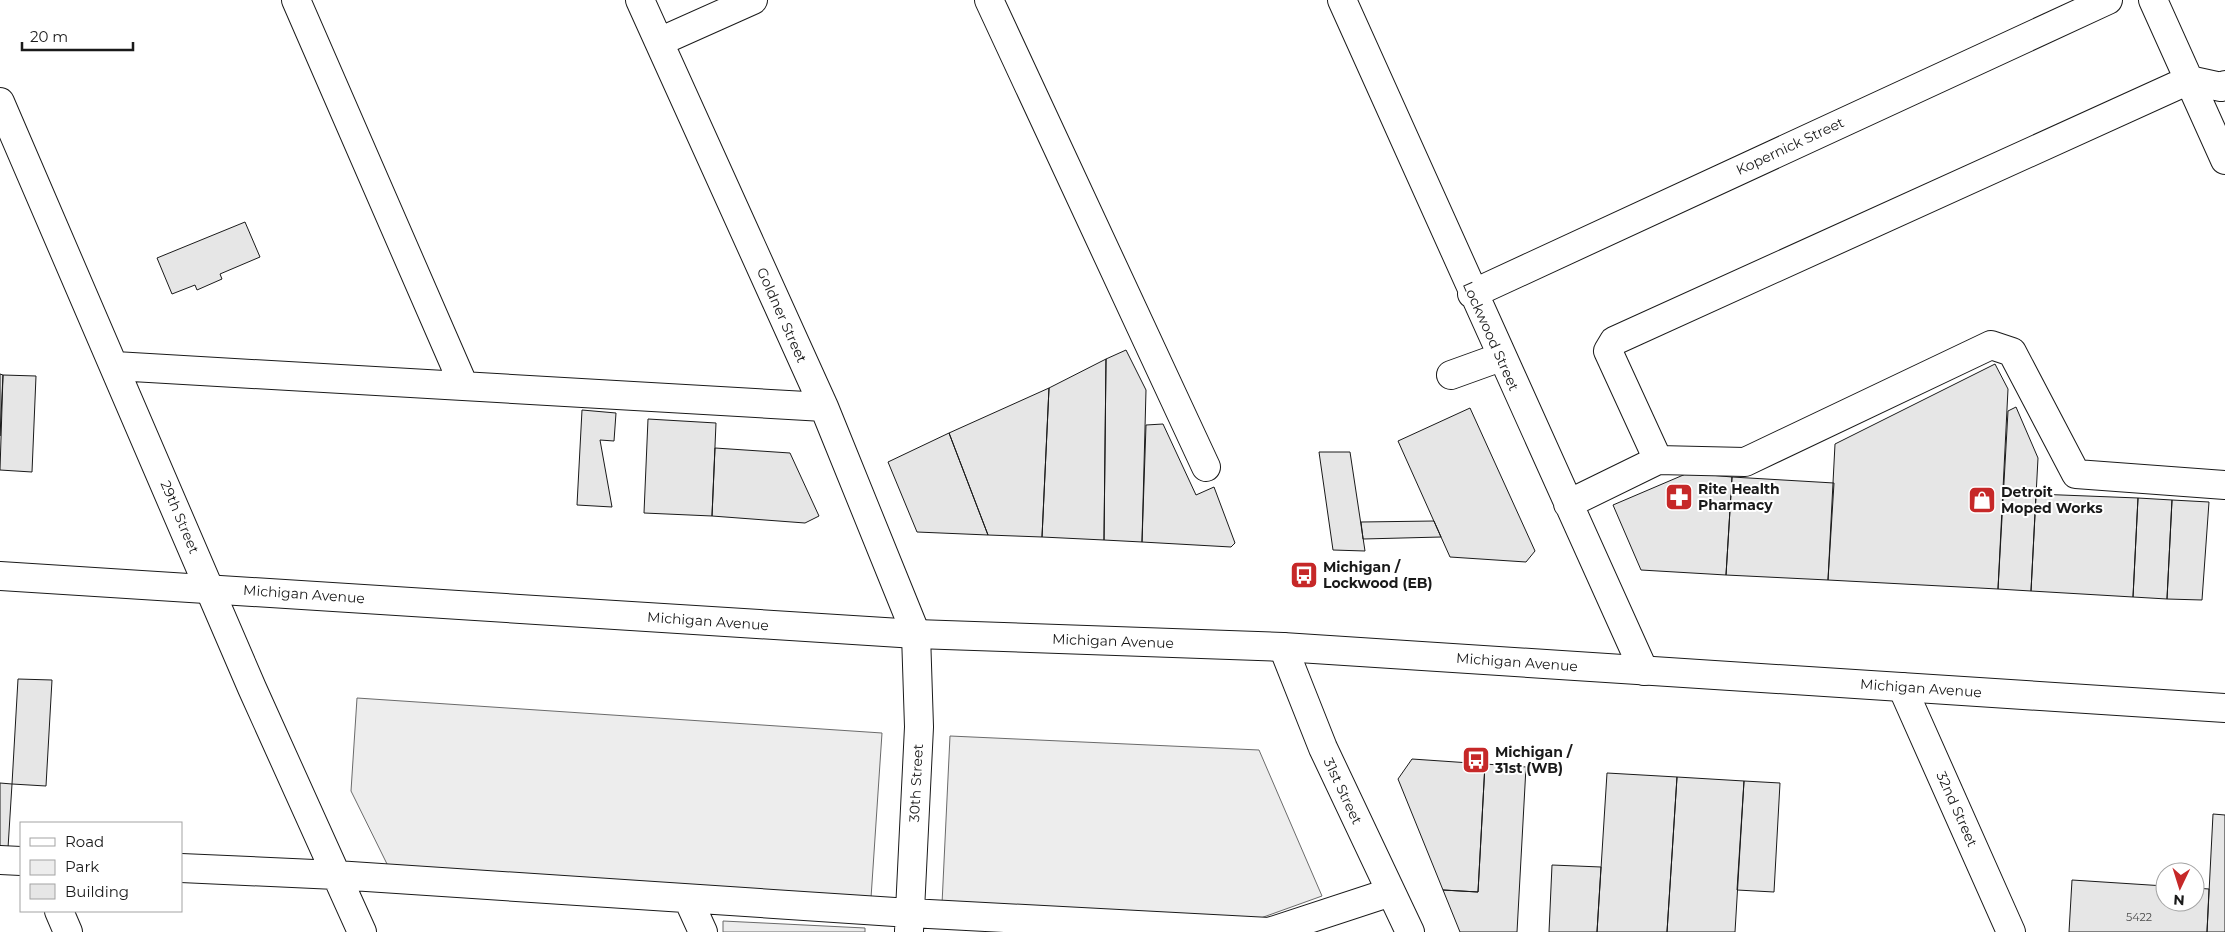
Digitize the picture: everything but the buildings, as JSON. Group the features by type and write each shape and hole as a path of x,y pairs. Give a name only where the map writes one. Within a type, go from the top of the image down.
{"street":[{"path":"296,0 464,386"},
{"name":"Goldner Street","path":"640,0 824,407 916,634"},
{"path":"659,42 753,0"},
{"path":"989,0 1206,467"},
{"name":"Lockwood Street","path":"1342,0 1472,294 1644,671"},
{"name":"Kopernick Street","path":"1472,294 2108,0"},
{"path":"2153,0 2225,160"},
{"path":"1658,460 1608,351 1614,342 2189,80 2221,87 2225,85"},
{"name":"29th Street","path":"0,102 252,688 362,932"},
{"path":"1568,504 1658,460 1745,462 1991,346 2012,352 2076,474 2225,485"},
{"path":"1451,375 1501,357"},
{"path":"115,366 824,407"},
{"name":"Michigan Avenue","path":"0,576 916,634 1283,647 2225,708"},
{"name":"30th Street","path":"909,923 919,727 916,634"},
{"name":"31st Street","path":"1283,647 1323,748 1410,932"},
{"name":"32nd Street","path":"1902,687 2012,932"},
{"path":"0,860 20,861"},
{"path":"182,868 336,875 688,898 909,923 1268,932 1392,892"},
{"path":"688,898 702,932"},
{"path":"59,912 68,932"}],"green space":[{"path":"357,698 882,733 871,898 388,866 351,791"},
{"path":"950,736 1259,750 1322,896 1258,919 942,904"},
{"path":"723,921 865,928 865,932 723,932"}],"place":[{"name":"Rite Health Pharmacy","path":"1679,497"},
{"name":"Detroit Moped Works","path":"1982,500"},
{"name":"Michigan / Lockwood (EB)","path":"1304,575"},
{"name":"Michigan / 31st (WB)","path":"1476,760"}]}
